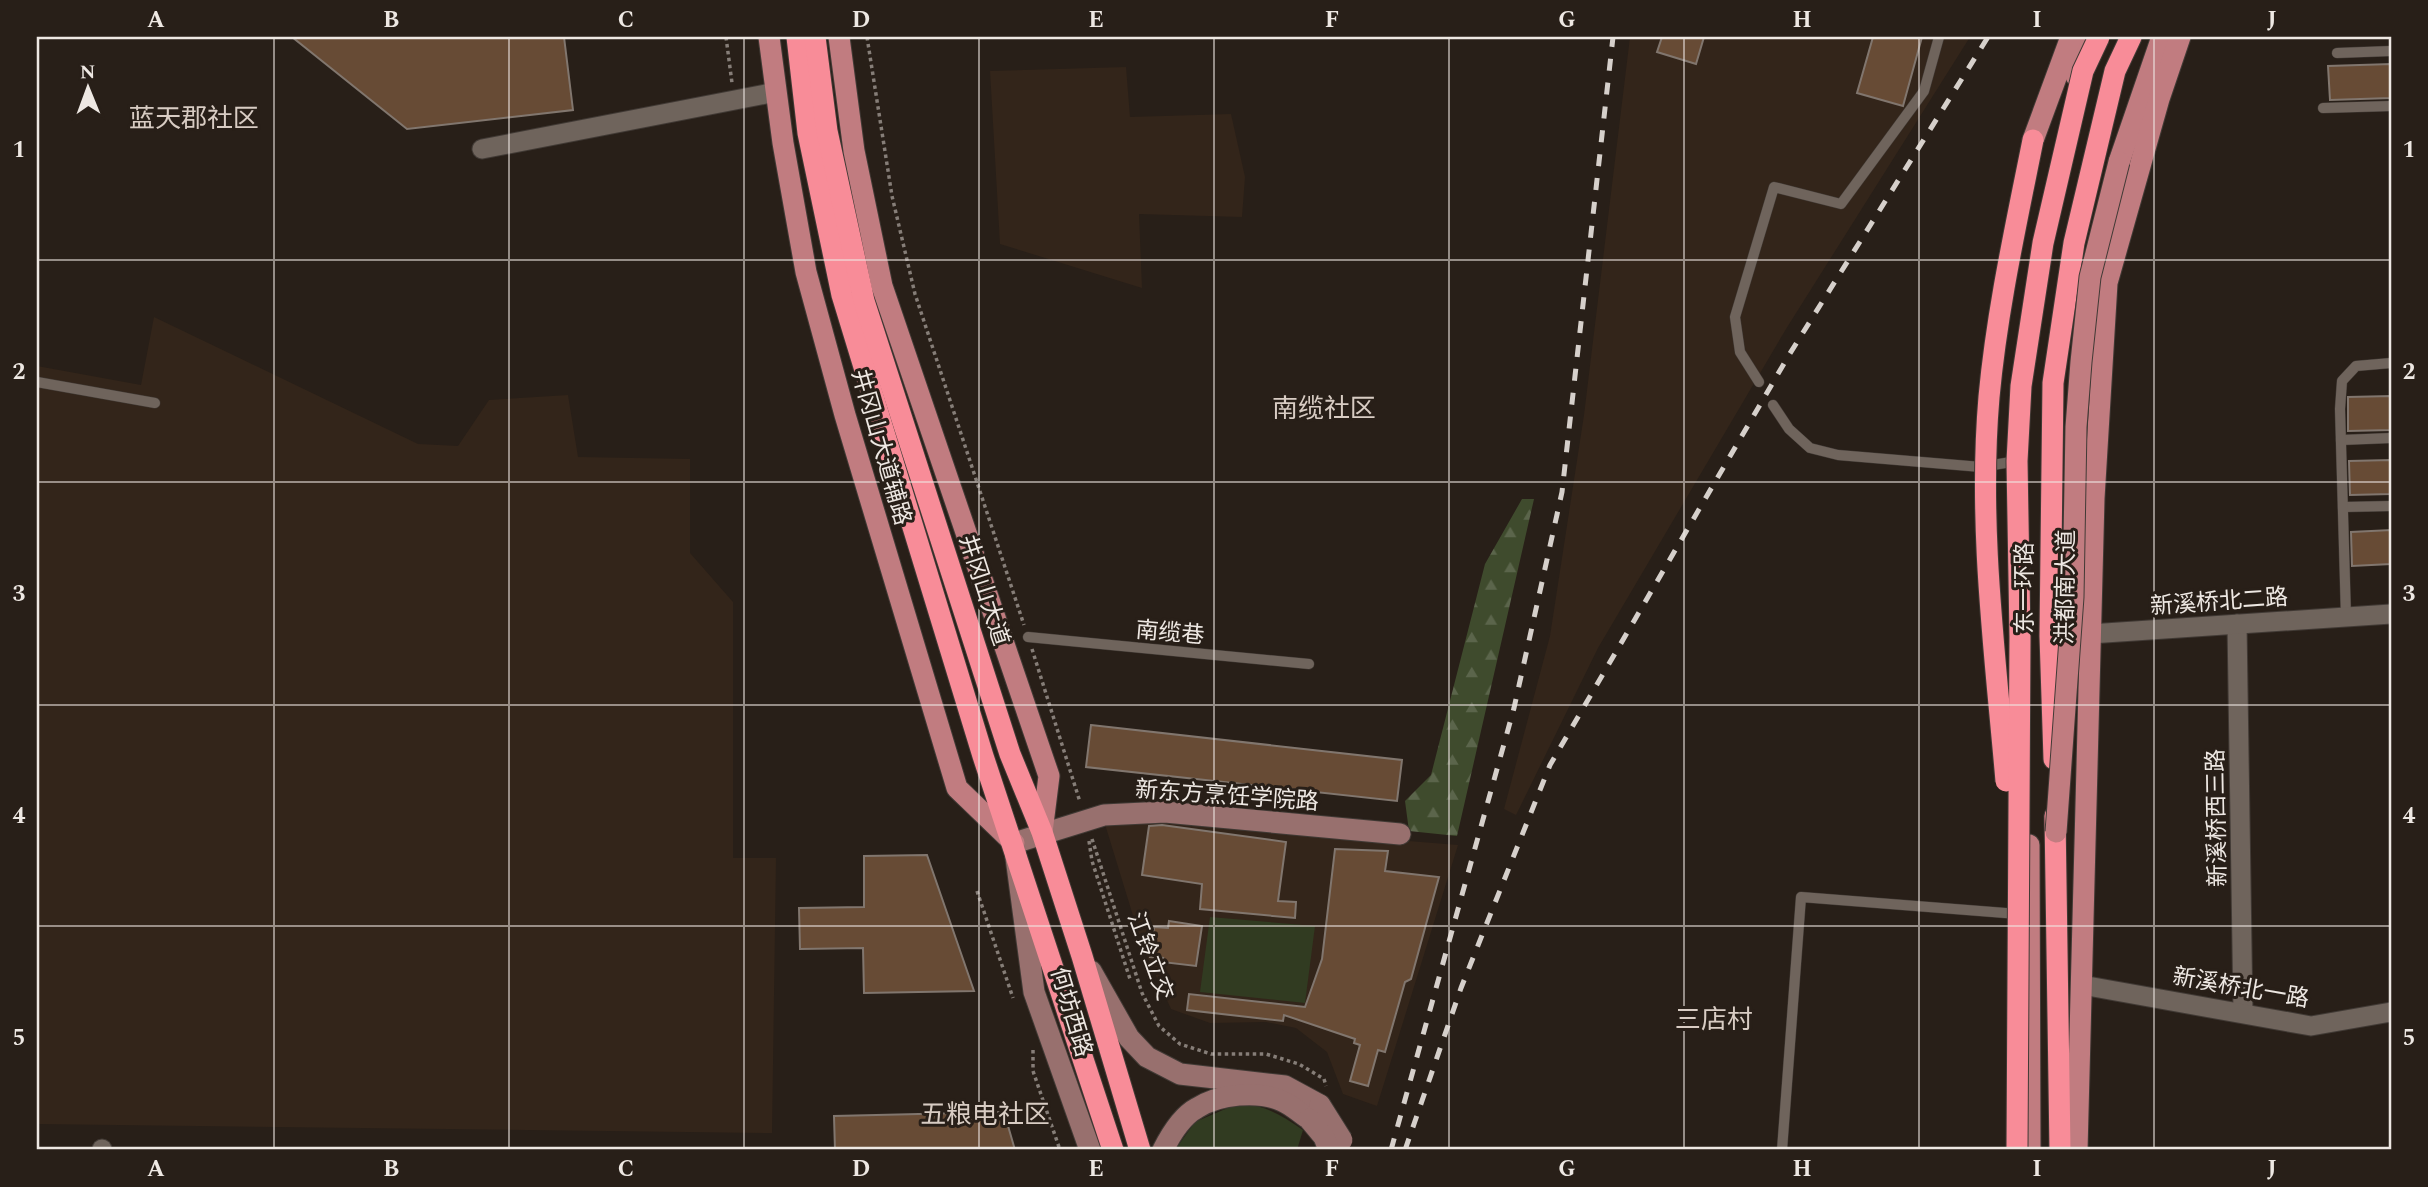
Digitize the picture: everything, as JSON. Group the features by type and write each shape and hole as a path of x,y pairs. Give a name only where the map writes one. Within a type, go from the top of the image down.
{"highway":[{"path":"797,37 808,133 842,295 983,756 1014,843 1113,1150"},
{"name":"井冈山大道","path":"815,37 827,131 864,302 1010,754 1042,832 1140,1150"},
{"name":"东一环路","path":"2017,1150 2023,906 2017,461 2021,386 2043,243 2082,71 2098,37"},
{"name":"东一环路","path":"2060,1150 2056,832 2050,636 2053,383 2074,243 2115,72 2131,37"},
{"path":"2023,906 1986,543 1989,399 2001,297 2033,140"}],"main road":[{"name":"井冈山大道辅路","path":"769,37 806,272 845,415 957,788 1014,843"},
{"name":"井冈山大道辅路","path":"839,37 854,151 882,286 1049,776 1042,832"},
{"path":"2033,140 2071,37"},
{"name":"洪都南大道","path":"2030,1150 2023,906 2027,421 2033,261 2085,37"},
{"path":"2056,832 2073,597 2076,427 2090,277 2119,162 2161,37"},
{"name":"洪都南大道","path":"2077,1150 2094,498 2107,283 2159,99 2180,37"},
{"name":"新东方烹饪学院路","path":"1014,843 1042,832 1104,815 1165,812 1400,834"},
{"name":"何坊西路","path":"1014,843 1034,992 1090,1150"},
{"name":"何坊西路","path":"1082,956 1129,1038 1147,1057 1180,1074 1284,1086 1319,1104"},
{"name":"何坊西路","path":"1163,1150 1171,1135 1195,1108 1224,1097 1251,1095 1319,1104"},
{"name":"何坊西路","path":"1319,1104 1324,1138 1339,1147"}],"street":[{"path":"482,149 776,92"},
{"name":"新溪桥北二路","path":"2050,636 2391,614"},
{"name":"新溪桥西三路","path":"2237,624 2243,1012"},
{"name":"新溪桥北一路","path":"2081,985 2311,1026 2391,1012"}],"lane":[{"path":"1759,382 1740,352 1735,317 1774,187 1840,204 1924,91 1939,37"},
{"path":"2337,53 2391,51"},
{"path":"2323,108 2391,106"},
{"path":"2346,617 2342,382 2347,373 2356,366 2391,363"},
{"path":"37,382 155,402"},
{"path":"1773,405 1789,429 1810,448 1838,455 1981,467 2017,461"},
{"path":"2341,440 2391,438"},
{"path":"2343,507 2391,506"},
{"name":"南缆巷","path":"1028,637 1310,664"},
{"path":"1782,1150 1801,897 2023,906"}],"path":[{"path":"726,37 734,100"},
{"name":"江铃立交","path":"867,37 892,197 915,294 1142,993 1159,1026 1180,1044 1211,1054 1266,1054 1300,1064 1324,1079 1319,1104"},
{"path":"1092,861 1130,979"},
{"path":"977,891 1013,998"}],"shaded area":[{"path":"1630,37 1970,37 1786,329 1598,648 1516,815 1504,809 1550,636 1584,415"},
{"path":"1126,67 1130,117 1231,114 1245,177 1242,217 1139,214 1142,288 1000,244 990,71"},
{"path":"154,317 418,444 458,446 489,400 568,395 578,457 690,459 690,553 733,602 733,858 776,858 772,1133 37,1124 37,366 141,385"},
{"path":"1151,820 1458,845 1377,1106 1343,1094 1327,1052 1296,1028 1266,1022 1210,1023 1171,1009 1142,945 1104,821"}],"green space":[{"path":"1522,499 1534,499 1457,836 1409,831 1405,801 1431,775 1485,564"},
{"path":"1210,917 1315,926 1305,1003 1200,992"},
{"path":"1237,1104 1272,1111 1303,1130 1297,1150 1175,1150 1195,1122"}],"building":[{"path":"292,37 564,37 573,110 407,129"},
{"path":"1662,37 1704,37 1696,64 1657,52"},
{"path":"1873,37 1922,37 1903,106 1857,93"},
{"path":"2391,64 2391,98 2330,100 2328,66"},
{"path":"2391,396 2391,430 2348,431 2348,397"},
{"path":"2391,460 2391,494 2350,495 2349,461"},
{"path":"2391,530 2391,564 2352,566 2351,532"},
{"path":"1091,725 1402,760 1397,801 1086,767"},
{"path":"1162,825 1286,842 1278,901 1296,902 1295,918 1200,909 1202,884 1142,875 1149,826"},
{"path":"1335,849 1388,851 1385,871 1439,877 1411,979 1405,982 1385,1052 1378,1050 1368,1086 1350,1081 1360,1045 1354,1043 1355,1039 1284,1015 1283,1021 1187,1010 1189,994 1305,1007 1322,959"},
{"path":"927,855 974,991 864,993 863,948 800,949 799,908 864,907 864,856"},
{"path":"1169,921 1202,926 1196,966 1162,962 1163,958 1150,957 1154,927 1168,928"},
{"path":"1004,1112 1015,1150 835,1150 834,1116"}],"railway":[{"path":"1391,1150 1514,708 1562,492 1613,37"},
{"path":"1405,1150 1461,988 1550,765 1789,355 1988,37"}],"district":[{"name":"蓝天郡社区","path":"194,118"},
{"name":"南缆社区","path":"1324,408"},
{"name":"三店村","path":"1714,1019"},
{"name":"五粮电社区","path":"985,1114"}]}
